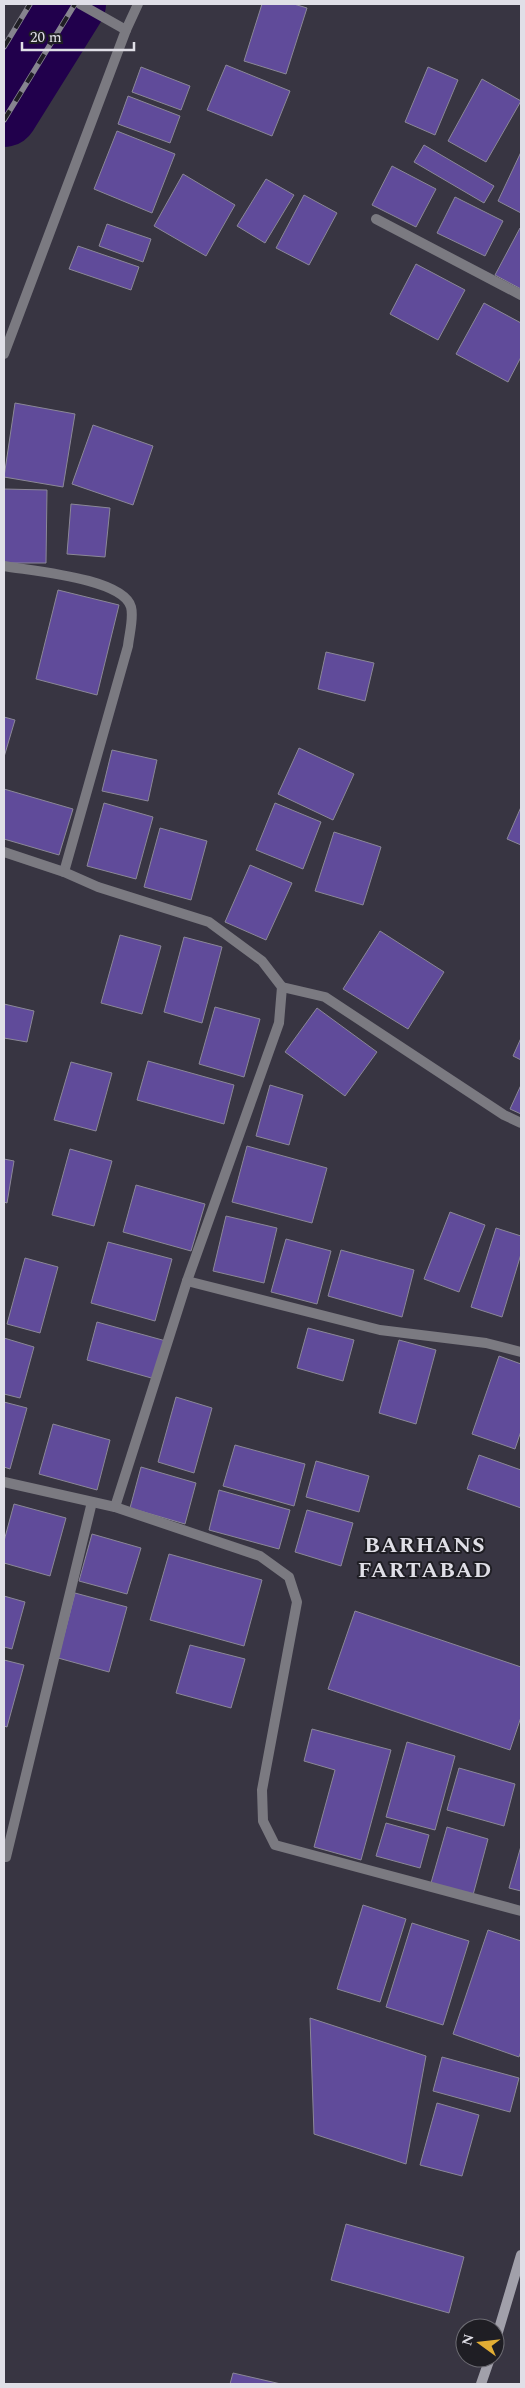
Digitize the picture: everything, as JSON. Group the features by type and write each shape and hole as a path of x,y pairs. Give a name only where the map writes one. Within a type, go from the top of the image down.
{"main road":[{"path":"502,2318 521,2255"},
{"path":"481,2384 487,2368"}],"street":[{"path":"80,4 126,30"},
{"path":"4,354 126,30 138,4"},
{"path":"376,219 521,295"},
{"path":"4,566 99,583 125,596 131,608 128,646 64,872"},
{"path":"4,852 64,872 98,887 208,922 262,961 282,987 325,997 504,1115 521,1123"},
{"path":"115,1507 187,1281 279,1023 282,987"},
{"path":"187,1281 380,1330 486,1343 521,1352"},
{"path":"4,1482 115,1507 260,1556 289,1577 297,1602 262,1790 263,1821 275,1845 521,1911"},
{"path":"4,1857 6,1857 92,1502"}],"building":[{"path":"262,4 294,4 307,8 286,74 244,61"},
{"path":"226,65 290,91 272,136 207,110"},
{"path":"141,67 190,86 181,110 132,92"},
{"path":"428,67 458,80 435,135 405,122"},
{"path":"482,79 521,101 486,162 448,141"},
{"path":"128,96 180,116 170,143 118,124"},
{"path":"117,131 175,154 152,213 94,189"},
{"path":"424,145 494,186 484,203 414,162"},
{"path":"521,152 521,213 498,201"},
{"path":"392,166 436,189 416,227 372,205"},
{"path":"183,174 235,205 206,256 154,226"},
{"path":"266,179 294,195 265,243 237,226"},
{"path":"304,195 337,213 309,265 276,248"},
{"path":"455,197 503,221 485,256 437,233"},
{"path":"107,224 151,239 143,262 99,246"},
{"path":"521,229 521,289 495,275"},
{"path":"78,246 139,267 131,290 69,269"},
{"path":"416,264 465,290 438,340 390,314"},
{"path":"484,303 521,323 521,357 508,382 456,354"},
{"path":"15,403 75,414 63,487 4,477"},
{"path":"93,425 153,446 133,505 72,484"},
{"path":"4,489 47,490 46,563 4,563"},
{"path":"71,504 110,508 105,557 67,554"},
{"path":"58,590 119,605 97,695 36,679"},
{"path":"326,652 374,663 365,701 318,689"},
{"path":"4,717 15,720 4,757"},
{"path":"299,748 354,774 333,820 278,794"},
{"path":"112,750 157,760 148,801 102,791"},
{"path":"4,789 73,809 59,855 4,839"},
{"path":"104,803 153,817 136,879 87,866"},
{"path":"275,803 321,822 303,869 256,850"},
{"path":"521,807 521,845 507,839"},
{"path":"160,828 207,841 191,900 144,887"},
{"path":"334,832 381,847 363,905 315,891"},
{"path":"250,865 292,883 266,940 225,922"},
{"path":"380,931 444,972 408,1029 343,989"},
{"path":"120,935 161,946 142,1014 101,1003"},
{"path":"184,937 222,947 202,1023 164,1012"},
{"path":"4,1004 34,1011 27,1042 4,1038"},
{"path":"215,1007 260,1019 244,1077 199,1064"},
{"path":"317,1008 377,1052 345,1096 285,1052"},
{"path":"521,1038 521,1060 513,1056"},
{"path":"148,1061 234,1085 224,1124 137,1100"},
{"path":"71,1062 112,1073 96,1131 54,1120"},
{"path":"270,1085 303,1095 289,1145 256,1136"},
{"path":"521,1085 521,1114 510,1109"},
{"path":"247,1146 327,1168 312,1223 232,1202"},
{"path":"70,1149 112,1161 94,1226 52,1215"},
{"path":"4,1159 14,1161 7,1203 4,1202"},
{"path":"136,1185 205,1204 191,1251 123,1232"},
{"path":"450,1212 485,1225 459,1292 424,1279"},
{"path":"226,1216 277,1228 264,1283 213,1271"},
{"path":"496,1228 521,1236 521,1254 502,1317 471,1307"},
{"path":"286,1239 331,1251 317,1304 271,1292"},
{"path":"108,1242 172,1259 155,1321 91,1303"},
{"path":"341,1250 414,1270 402,1317 328,1296"},
{"path":"25,1258 58,1267 40,1333 7,1324"},
{"path":"97,1322 166,1341 155,1379 87,1360"},
{"path":"308,1328 354,1340 343,1381 297,1368"},
{"path":"4,1338 34,1347 20,1398 4,1394"},
{"path":"399,1340 436,1350 416,1424 379,1413"},
{"path":"499,1356 521,1364 521,1431 515,1449 472,1434"},
{"path":"176,1397 212,1408 194,1473 158,1462"},
{"path":"4,1402 27,1408 10,1469 4,1467"},
{"path":"53,1424 110,1440 97,1490 39,1474"},
{"path":"235,1445 305,1464 294,1506 223,1486"},
{"path":"479,1455 521,1470 521,1508 467,1489"},
{"path":"316,1461 369,1476 359,1512 306,1497"},
{"path":"141,1467 196,1483 185,1524 130,1508"},
{"path":"219,1490 290,1510 279,1549 209,1530"},
{"path":"14,1504 66,1518 50,1576 4,1563 4,1541"},
{"path":"307,1510 353,1523 341,1566 295,1552"},
{"path":"92,1534 141,1548 127,1594 79,1581"},
{"path":"169,1554 262,1580 244,1646 150,1620"},
{"path":"75,1593 127,1607 109,1672 58,1658"},
{"path":"4,1596 25,1602 12,1649 4,1647"},
{"path":"355,1611 521,1667 521,1717 510,1750 328,1689"},
{"path":"190,1645 245,1659 231,1708 176,1693"},
{"path":"4,1660 24,1665 7,1727 4,1726"},
{"path":"312,1729 391,1750 361,1860 314,1847 335,1770 304,1761"},
{"path":"407,1742 455,1756 435,1830 386,1817"},
{"path":"459,1768 515,1784 504,1826 447,1810"},
{"path":"386,1823 429,1835 420,1868 376,1856"},
{"path":"447,1827 488,1839 473,1895 431,1883"},
{"path":"521,1846 521,1891 509,1888"},
{"path":"363,1905 406,1919 380,2002 337,1989"},
{"path":"412,1923 469,1941 443,2025 386,2007"},
{"path":"488,1930 521,1941 521,2051 519,2057 453,2034"},
{"path":"310,2018 426,2056 406,2164 314,2134"},
{"path":"442,2057 519,2078 510,2112 433,2091"},
{"path":"437,2103 479,2115 462,2176 420,2165"},
{"path":"346,2224 464,2257 449,2313 331,2280"},
{"path":"233,2373 281,2384 230,2384"}],"waterway":[{"path":"4,113 72,4"}],"railway":[{"path":"4,47 30,4"},
{"path":"4,120 75,4"}],"district":[{"name":"BARHANS FARTABAD","path":"425,1556"}]}
